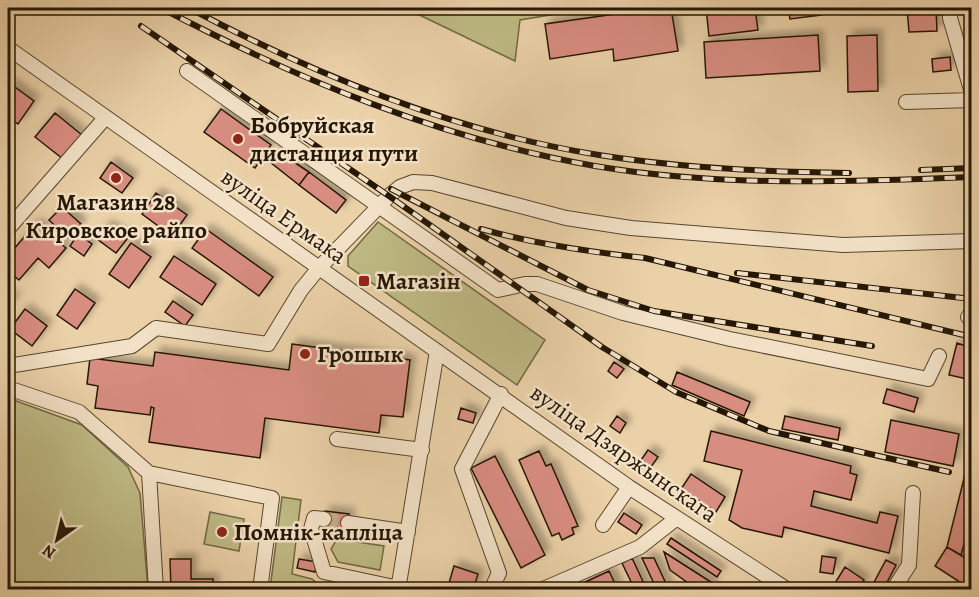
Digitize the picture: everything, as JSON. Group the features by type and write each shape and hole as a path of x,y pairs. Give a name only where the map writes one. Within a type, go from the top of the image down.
{"street":[{"path":"950,8 950,18 972,93"},
{"name":"вуліца Ермака","path":"8,48 437,351"},
{"path":"187,71 498,290 525,284 537,284 623,313 730,339 928,379 939,356"},
{"path":"906,102 972,100"},
{"path":"8,229 105,118"},
{"path":"8,366 132,346 156,328 268,344 301,290 318,268 379,205 400,187 413,182 432,183 566,218 631,228 843,245 972,241"},
{"path":"324,519 314,518 311,530 324,572 398,589 437,351"},
{"name":"вуліца Дзяржынскага","path":"437,351 630,487 788,590"},
{"path":"8,388 79,412 149,473 272,498 260,590"},
{"path":"491,590 499,573 462,469 501,394"},
{"path":"337,439 422,450"},
{"path":"149,473 156,590"},
{"path":"603,525 630,487"},
{"path":"893,590 909,565 913,493"},
{"path":"541,590 640,547 677,518"},
{"path":"348,523 408,532"}],"shaded area":[{"path":"405,8 568,8 568,12 520,20 515,61"},
{"path":"378,222 545,340 517,385 348,266 348,256"},
{"path":"8,398 82,425 128,467 140,493 148,589 8,589"},
{"path":"282,497 301,500 292,574 312,579 324,589 270,589"},
{"path":"210,512 244,519 239,551 204,544"},
{"path":"337,539 384,546 380,570 338,562 331,549"}],"building":[{"path":"671,8 678,51 614,61 613,49 550,59 545,24"},
{"path":"706,8 770,8 755,9 758,30 709,36"},
{"path":"788,8 820,8 821,15 790,19"},
{"path":"907,8 936,8 937,31 909,32"},
{"path":"818,35 820,71 706,78 704,42"},
{"path":"877,35 878,91 848,92 847,36"},
{"path":"950,57 951,70 933,72 932,59"},
{"path":"8,82 34,101 18,124 8,117"},
{"name":"Бобруйская дистанция пути","path":"221,109 271,145 255,168 204,132"},
{"path":"55,113 82,135 63,159 35,137"},
{"path":"277,151 309,172 299,185 270,162"},
{"name":"Магазин 28 Кировское райпо","path":"111,162 133,178 122,193 100,178"},
{"path":"309,172 346,200 336,213 299,185"},
{"path":"156,193 187,215 172,236 142,214"},
{"path":"62,207 81,224 68,238 49,220"},
{"path":"36,223 66,248 49,268 38,258 19,280 8,271 8,256"},
{"path":"107,225 127,239 116,253 97,239"},
{"path":"206,229 273,277 259,296 192,248"},
{"path":"78,234 92,244 84,256 70,246"},
{"path":"131,243 151,257 129,288 109,274"},
{"path":"174,256 216,284 202,305 160,277"},
{"path":"75,289 95,303 77,329 57,315"},
{"path":"8,294 14,299 8,308"},
{"path":"173,301 193,315 185,326 165,312"},
{"path":"25,309 47,326 32,346 10,329"},
{"path":"957,343 972,348 972,380 949,375"},
{"path":"292,344 410,360 403,417 381,415 379,433 265,418 260,458 149,442 154,408 151,407 150,415 95,408 98,386 87,384 90,358 153,366 155,352 289,370"},
{"path":"614,362 624,369 617,378 608,371"},
{"path":"677,372 750,402 744,416 672,385"},
{"path":"887,389 918,398 914,412 883,403"},
{"path":"461,408 476,413 473,423 458,419"},
{"path":"617,416 626,423 620,433 610,426"},
{"path":"785,416 840,428 838,440 782,429"},
{"path":"891,420 959,434 953,466 885,452"},
{"path":"711,431 851,466 850,473 857,475 851,500 814,491 811,506 877,523 880,512 898,516 889,553 784,527 782,537 742,528 729,520 742,470 704,461"},
{"path":"972,446 972,514 961,555 947,547"},
{"path":"648,450 658,457 651,467 641,460"},
{"path":"539,451 546,466 551,464 578,526 572,528 574,534 562,540 559,533 552,536 519,460"},
{"path":"495,456 545,555 521,568 471,468"},
{"path":"691,474 725,497 716,512 681,489"},
{"path":"325,511 349,514 347,529 323,525"},
{"path":"624,513 642,525 636,534 618,522"},
{"path":"671,538 721,571 717,577 667,544"},
{"path":"947,547 972,562 972,590 935,566"},
{"path":"664,552 714,584 710,590 698,590 670,570"},
{"path":"822,556 836,558 833,574 820,572"},
{"path":"632,558 647,590 635,590 622,563"},
{"path":"642,558 654,558 669,590 657,590"},
{"path":"170,559 191,559 191,579 213,579 213,590 171,590"},
{"path":"299,559 317,562 315,572 297,568"},
{"path":"886,560 896,565 883,590 877,590 872,586"},
{"path":"454,566 478,574 473,590 447,590"},
{"path":"845,567 864,580 859,587 863,590 844,590 835,583"},
{"path":"609,571 618,590 581,590 579,585"}],"tunnel":[{"path":"324,519 348,523"}],"railway":[{"path":"161,8 265,59 372,104 482,140 595,166 642,173 736,180 830,181 972,177"},
{"path":"189,8 237,33 337,78 388,98 492,132 599,155 661,163 755,170 849,173"},
{"path":"141,26 389,196 602,347 676,392 769,431 949,472"},
{"path":"921,170 972,168"},
{"path":"391,189 588,290 654,311 872,346"},
{"path":"481,229 563,247 645,258 972,337"},
{"path":"737,273 972,299"}],"place":[{"name":"Бобруйская дистанция пути","path":"238,139"},
{"name":"Магазин 28 Кировское райпо","path":"116,178"},
{"name":"Магазін","path":"364,281"},
{"name":"Грошык","path":"305,354"},
{"name":"Помнік-капліца","path":"222,532"}]}
